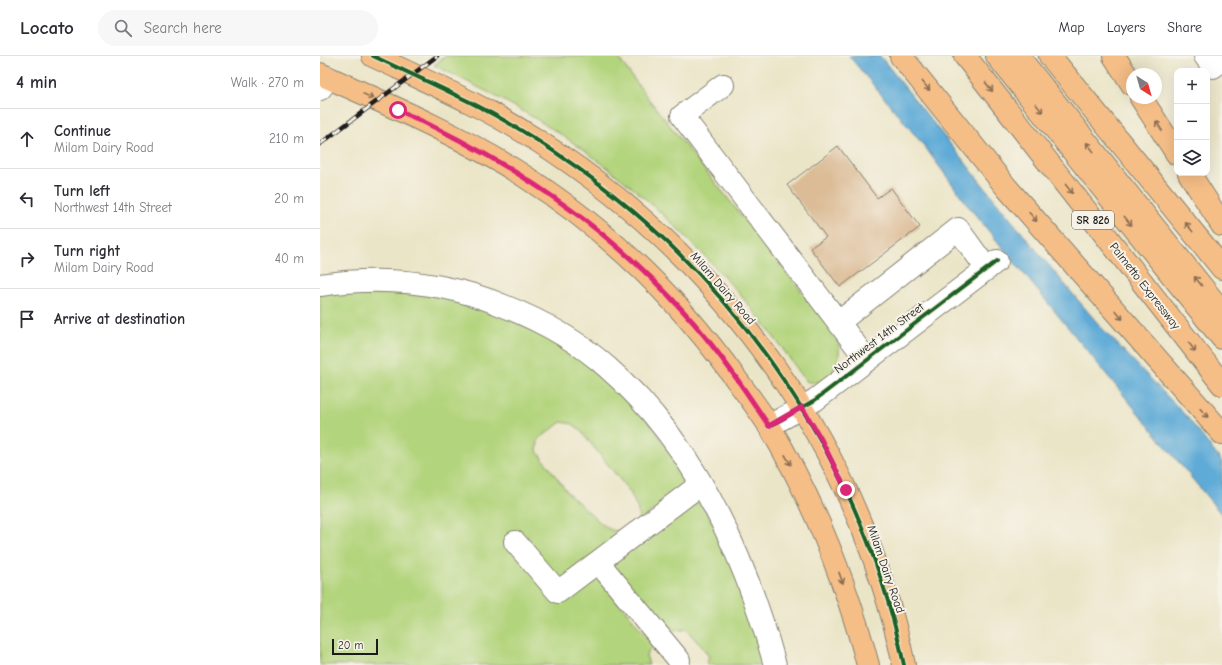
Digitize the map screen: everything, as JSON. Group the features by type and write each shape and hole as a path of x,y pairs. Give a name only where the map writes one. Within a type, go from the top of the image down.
{"main road":[{"name":"Milam Dairy Road","path":"373,56 470,102 519,129 586,174 629,207 708,282 771,360 802,407 824,446 858,517 886,596 904,665"},
{"path":"901,56 1007,188 1222,433"},
{"name":"Palmetto Expressway","path":"965,56 1222,384"},
{"path":"997,56 1222,338"},
{"path":"1018,56 1222,312"},
{"path":"1050,56 1222,268"},
{"path":"1114,56 1126,75"},
{"path":"326,78 437,128 475,147 528,179 596,228 645,272 685,313 729,369 769,426 803,489 835,560 850,601 868,665"},
{"path":"1145,104 1174,149"},
{"path":"1191,176 1222,225"}],"street":[{"path":"1205,56 1213,67 1222,60"},
{"path":"723,85 682,116 867,360"},
{"name":"Northwest 14th Street","path":"769,426 815,400 992,265 958,229 839,322"},
{"path":"320,285 373,281 403,282 463,292 491,301 539,321 592,354 629,387 648,407 664,428 701,484 731,542 746,576 776,665"},
{"path":"515,542 558,592 701,484"},
{"path":"598,562 679,660"}],"green space":[{"path":"446,56 617,56 647,97 834,332 839,344 839,354 836,366 830,375 826,379 817,382 806,381 763,322 725,277 701,251 650,202 595,158 566,138 511,105 434,65"},
{"path":"380,290 435,294 481,306 565,345 639,408 675,460 686,485 639,521 638,510 630,492 580,430 573,424 561,422 538,440 537,451 569,494 602,524 611,530 625,532 549,588 596,574 653,646 646,655 649,665 320,665 320,293"},
{"path":"700,500 727,550 756,628 765,665 706,665 709,657 686,629 678,630 665,625 658,626 606,567"}],"water":[{"path":"849,56 880,56 1003,210 1077,299 1101,327 1188,418 1222,462 1222,515 969,207 925,147"}],"building":[{"path":"838,146 877,198 891,188 920,227 840,287 810,248 826,237 787,185"}],"railway":[{"path":"320,144 437,56"}],"cycle path":[{"path":"373,56 476,105 535,139 603,187 666,241 723,300 773,365 817,434 854,507 883,584 904,665"},
{"path":"769,426 815,400 997,261"}],"route":[{"path":"398,110 450,134 523,175 596,228 645,272 685,313 729,369 769,426 802,407 821,439 846,490"}]}
